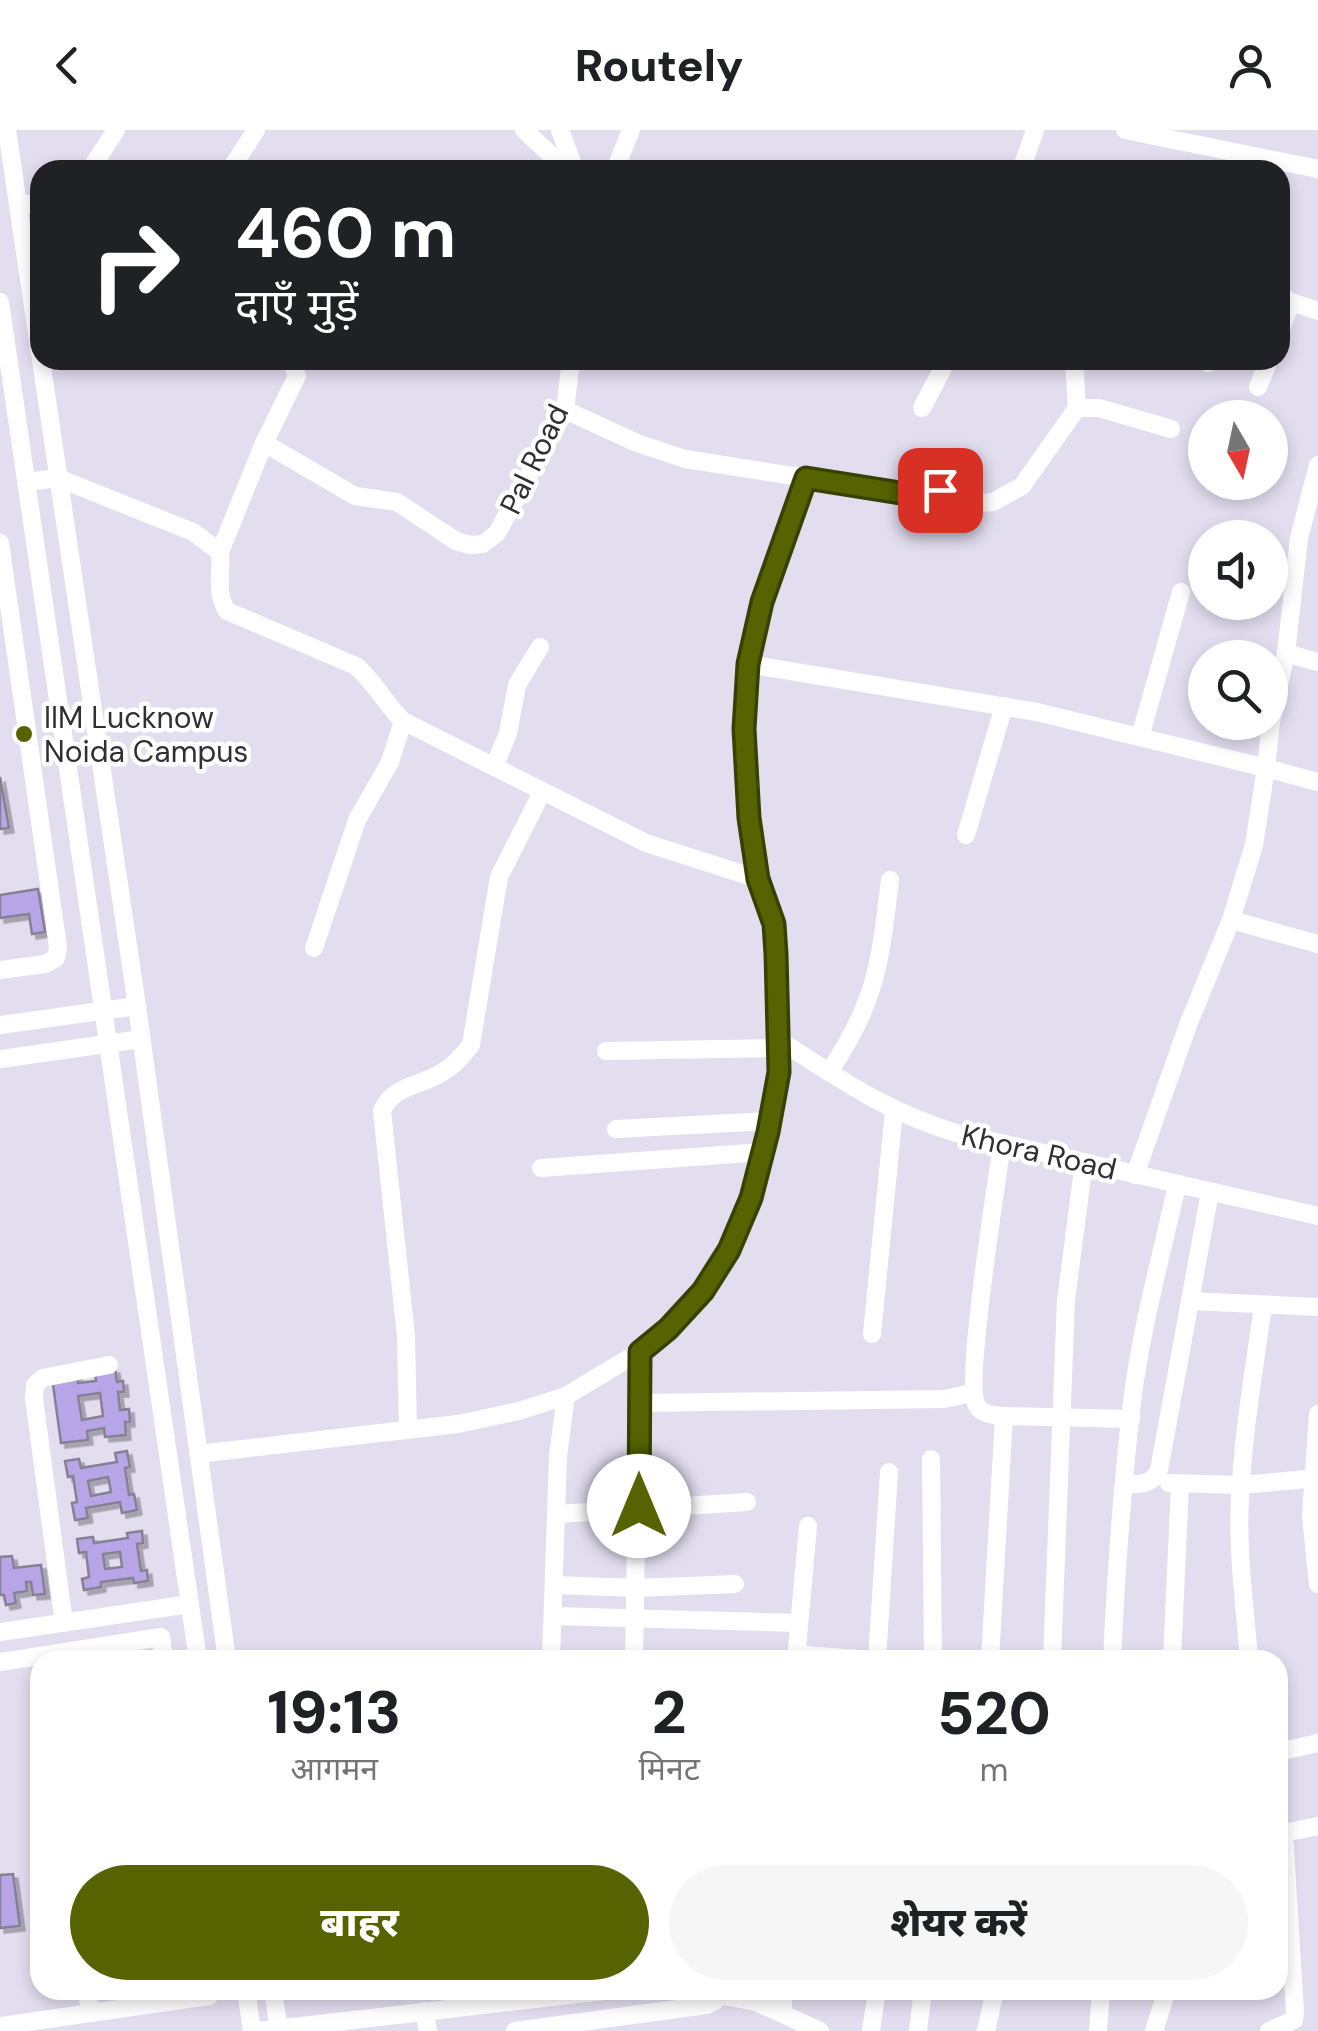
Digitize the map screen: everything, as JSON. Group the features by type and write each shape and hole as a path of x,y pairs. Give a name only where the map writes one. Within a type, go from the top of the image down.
{"street":[{"path":"7,130 30,272"},
{"path":"96,160 116,130"},
{"path":"236,160 256,130"},
{"path":"524,130 559,160"},
{"path":"560,130 568,160"},
{"path":"619,160 631,130"},
{"path":"1024,160 1035,130"},
{"path":"1126,130 1248,160"},
{"path":"1290,166 1318,169"},
{"path":"18,204 30,204"},
{"path":"1290,299 1318,311"},
{"path":"0,302 197,1650"},
{"path":"42,370 137,1006 226,1650"},
{"path":"295,370 297,376 264,443 220,552 218,589 228,611 356,666 403,721 542,792 646,844 758,879"},
{"name":"Pal Road","path":"264,443 355,496 396,502 456,541 483,544 497,532 564,410 570,370"},
{"path":"922,408 941,370"},
{"path":"564,410 636,443 686,459 913,495 940,490 982,503 993,502 1022,486 1053,446 1077,408 1075,370"},
{"path":"1258,387 1265,370"},
{"path":"1077,408 1099,408 1171,429"},
{"path":"1288,640 1300,538 1317,473"},
{"path":"26,482 58,478 193,532 220,552"},
{"path":"198,1454 458,1424 566,1396 640,1352 668,1329 703,1291 720,1264 751,1198 779,1072 774,924 758,879 746,789 748,664 762,602 806,478"},
{"path":"0,543 58,947 56,958 45,964 0,970"},
{"path":"1140,737 1181,592"},
{"path":"494,767 508,734 518,685 540,647"},
{"path":"1288,654 1318,662"},
{"path":"748,664 1004,706 1318,782"},
{"path":"0,693 20,690"},
{"path":"966,835 1004,706"},
{"path":"314,948 358,820 390,762 403,721"},
{"path":"1135,1175 1231,920 1254,845 1270,740"},
{"path":"408,1430 406,1336 382,1112 386,1101 398,1091 440,1074 458,1062 471,1046 499,876 542,792"},
{"path":"829,1072 850,1040 875,983 890,880"},
{"path":"1231,920 1318,944"},
{"path":"0,1025 137,1006"},
{"path":"0,1059 141,1039"},
{"path":"606,1052 779,1044"},
{"name":"Khora Road","path":"779,1044 894,1111 942,1129 1318,1216"},
{"path":"872,1334 894,1111"},
{"path":"616,1129 770,1121"},
{"path":"1002,1144 973,1393 977,1407 987,1414 1004,1416 1130,1419"},
{"path":"541,1168 763,1152"},
{"path":"1052,1650 1066,1300 1084,1162"},
{"path":"1113,1650 1130,1419 1145,1324 1177,1185"},
{"path":"1150,1482 1159,1470 1210,1192"},
{"path":"1190,1301 1318,1306"},
{"path":"1248,1650 1240,1552 1241,1485 1263,1306"},
{"path":"634,1650 640,1352"},
{"path":"64,1622 35,1385 43,1378 109,1365"},
{"path":"639,1403 944,1400 973,1393"},
{"path":"552,1650 558,1456 566,1396"},
{"path":"1318,1414 1311,1516 1318,1584"},
{"path":"991,1650 1004,1416"},
{"path":"931,1459 933,1650"},
{"path":"877,1650 889,1472"},
{"path":"1124,1484 1241,1485 1315,1478"},
{"path":"1172,1650 1180,1484"},
{"path":"557,1514 747,1502"},
{"path":"796,1650 808,1526"},
{"path":"555,1585 637,1588 735,1584"},
{"path":"0,1632 190,1604"},
{"path":"554,1616 798,1623"},
{"path":"88,1650 161,1637 163,1650"},
{"path":"0,1662 30,1659"},
{"path":"1288,1750 1318,1743"},
{"path":"1288,1832 1318,1826"},
{"path":"1269,2031 1294,2020 1288,1923"},
{"path":"88,2000 90,2013"},
{"path":"0,2026 181,2000"},
{"path":"248,2000 255,2031 522,2000"},
{"path":"274,2000 278,2029"},
{"path":"515,2031 708,2005 712,2000"},
{"path":"748,2000 820,2031"},
{"path":"783,2000 783,2014"},
{"path":"871,2031 876,2000"},
{"path":"918,2031 922,2000"},
{"path":"986,2031 992,2000"},
{"path":"1098,2031 1101,2000"},
{"path":"1154,2031 1164,2000"},
{"path":"424,2011 428,2031"},
{"path":"1295,2012 1309,2031"}],"building":[{"path":"0,777 9,828 0,829"},
{"path":"38,889 45,932 32,934 29,914 0,918 0,895"},
{"path":"115,1369 117,1382 123,1381 124,1392 118,1392 120,1410 129,1409 126,1435 105,1437 104,1428 87,1431 88,1440 61,1443 52,1377 77,1374 78,1383 96,1381 95,1372","holes":["100,1393 103,1416 82,1420 78,1396"]},
{"path":"127,1451 129,1495 134,1494 137,1510 122,1513 120,1502 86,1508 88,1518 75,1520 73,1476 68,1477 65,1461 79,1459 81,1468 117,1462 115,1453","holes":["108,1477 111,1492 91,1496 88,1481"]},
{"path":"142,1531 143,1543 137,1544 141,1571 147,1570 148,1581 134,1583 133,1578 101,1582 101,1587 84,1590 82,1579 89,1577 86,1552 79,1553 77,1539 93,1537 94,1543 128,1538 127,1533","holes":["120,1552 122,1567 105,1569 103,1554"]},
{"path":"12,1556 14,1568 41,1565 45,1594 33,1595 31,1582 26,1582 27,1591 14,1593 16,1603 6,1605 4,1595 0,1595 0,1557"},
{"path":"13,1874 20,1926 0,1928 0,1875"}],"place":[{"name":"IIM Lucknow Noida Campus","path":"24,734"}],"route":[{"path":"639,1506 640,1352 703,1291 729,1250 751,1198 779,1072 774,924 758,879 746,789 748,664 762,602 806,478 913,495 940,490"}]}
